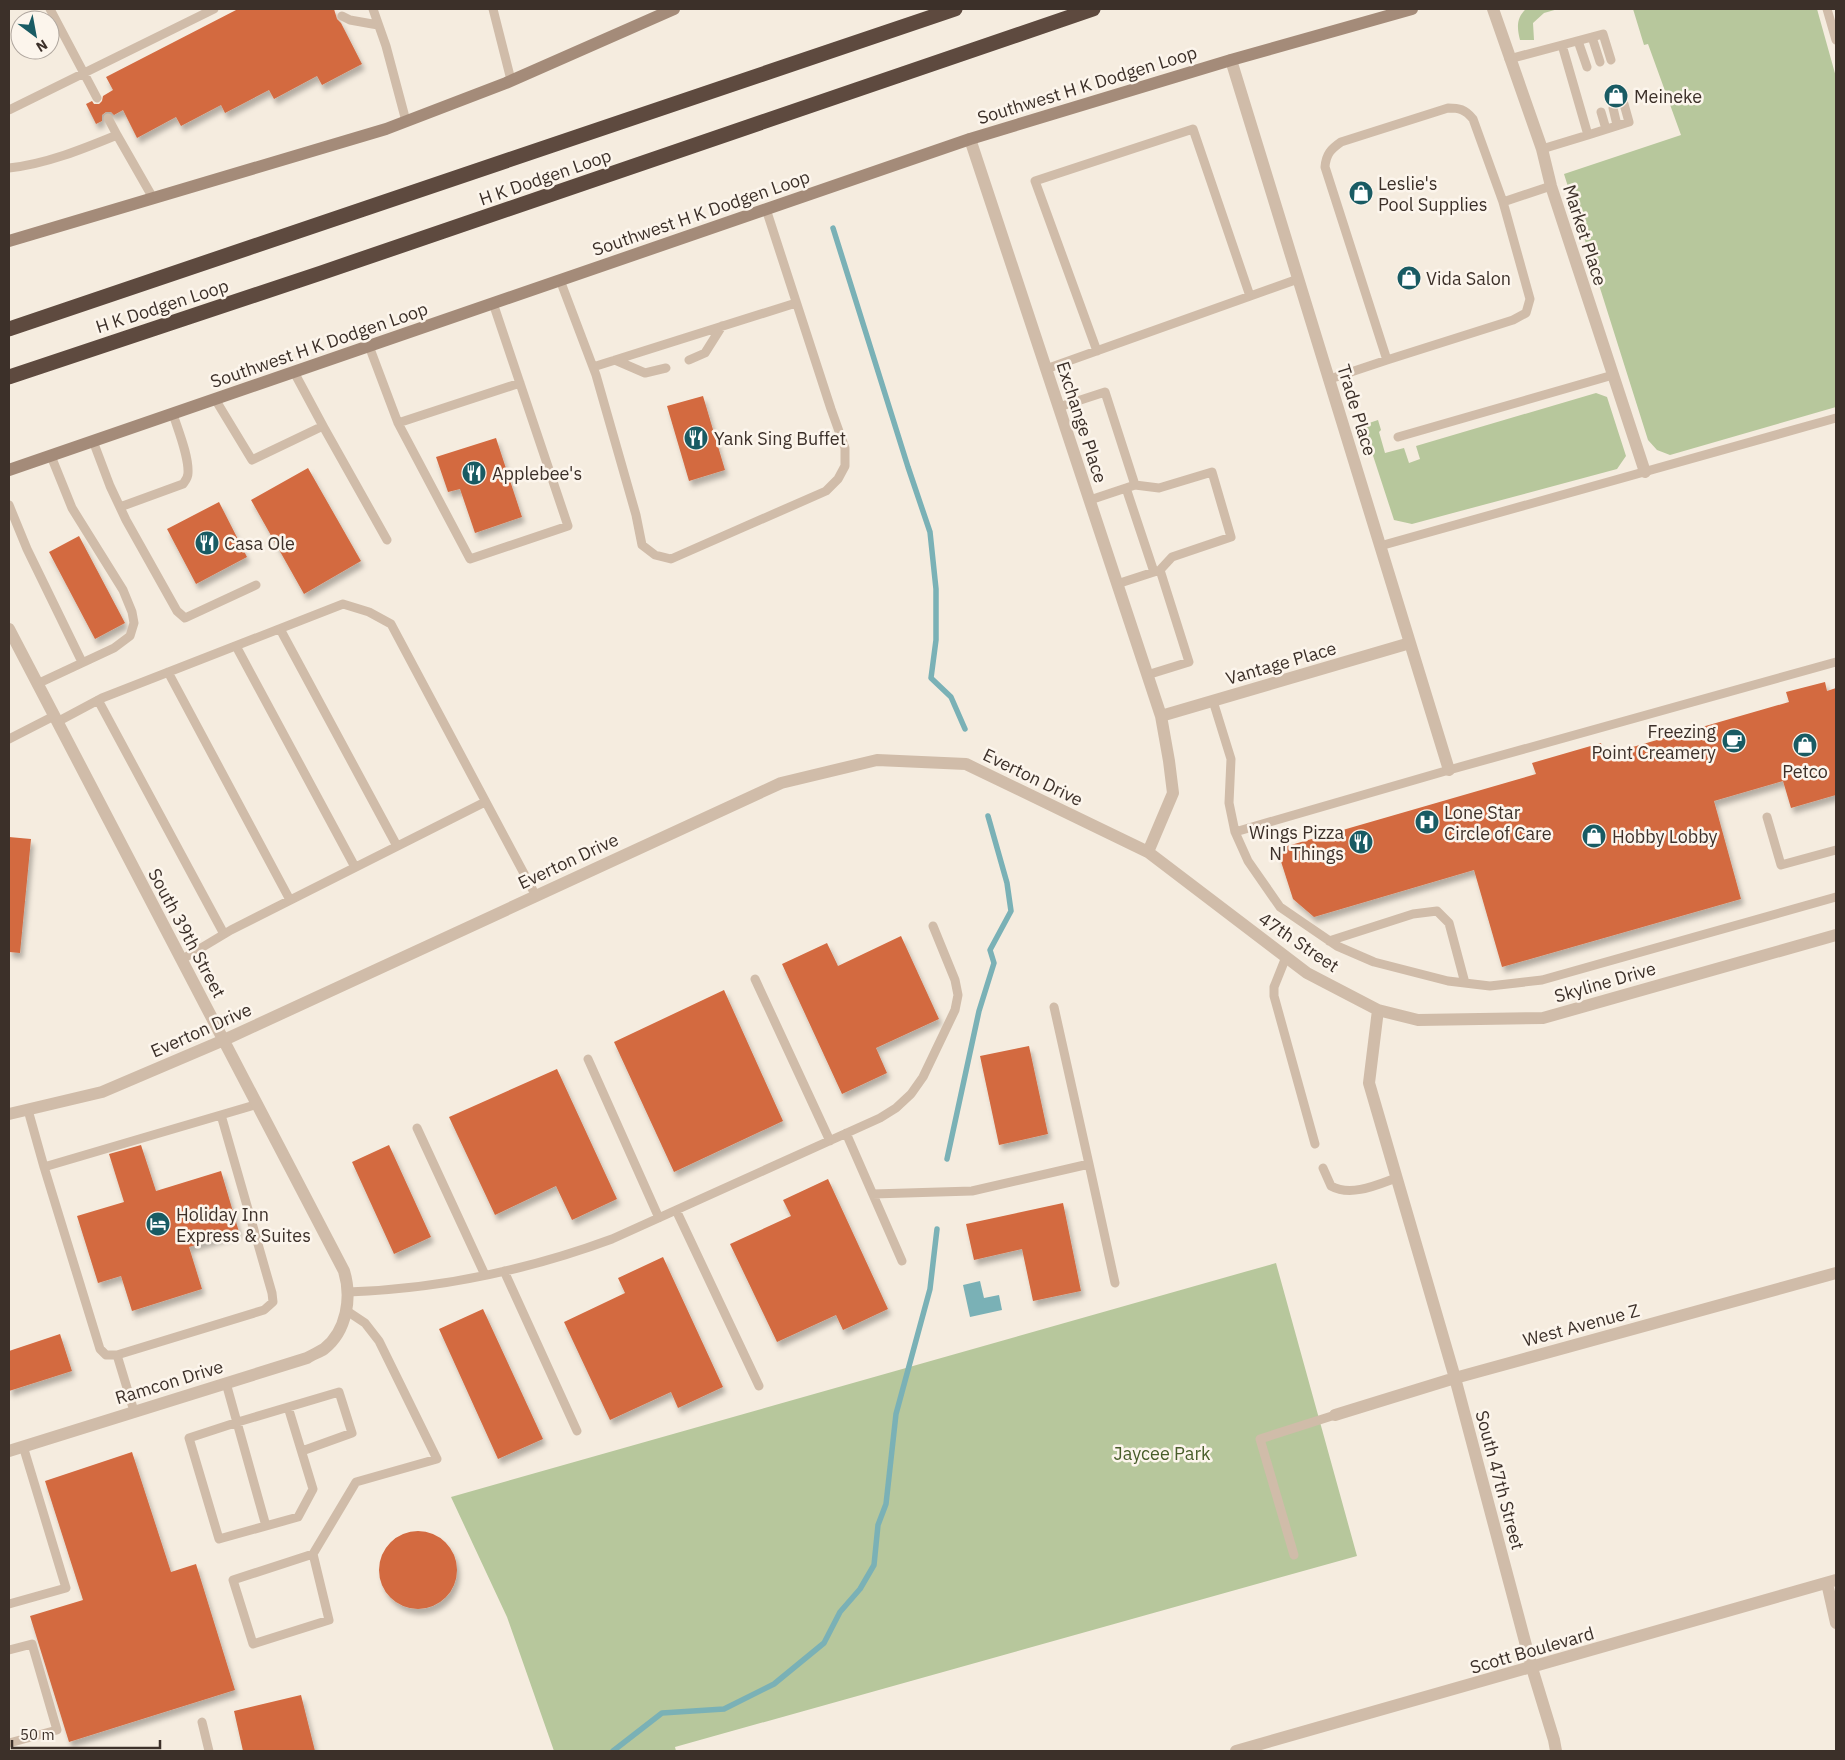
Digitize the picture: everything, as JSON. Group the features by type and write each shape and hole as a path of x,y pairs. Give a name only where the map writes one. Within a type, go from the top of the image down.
{"highway":[{"name":"H K Dodgen Loop","path":"9,329 955,9"},
{"name":"H K Dodgen Loop","path":"9,377 340,267 1093,9"}],"main road":[{"path":"9,241 386,129 511,80 674,9"},
{"name":"Southwest H K Dodgen Loop","path":"9,470 970,139 1231,60 1412,9"}],"street":[{"name":"Market Place","path":"1493,9 1542,149 1551,186 1645,472"},
{"name":"Trade Place","path":"1231,60 1449,770"},
{"name":"Exchange Place","path":"970,139 1161,716"},
{"name":"South 39th Street","path":"9,629 344,1271 348,1292 347,1311 335,1338"},
{"name":"Vantage Place","path":"1161,716 1410,643"},
{"path":"1148,852 1173,793 1161,716"},
{"name":"Everton Drive","path":"9,1114 102,1092 224,1040 781,783 877,760 966,764 1148,852"},
{"name":"47th Street","path":"1148,852 1307,973 1378,1010"},
{"name":"Skyline Drive","path":"1378,1010 1418,1020 1543,1018 1836,935"},
{"path":"1378,1010 1369,1083 1396,1178"},
{"name":"South 47th Street","path":"1396,1178 1455,1378 1556,1751"},
{"name":"West Avenue Z","path":"1335,1415 1455,1378 1836,1272"},
{"name":"Ramcon Drive","path":"9,1451 306,1358 324,1349 335,1338"},
{"path":"1832,1581 1836,1623"},
{"name":"Scott Boulevard","path":"1237,1751 1832,1581"}],"lane":[{"path":"50,9 97,98"},
{"path":"9,110 214,9"},
{"path":"373,9 386,46 406,121"},
{"path":"493,9 511,80"},
{"path":"1827,9 1836,40"},
{"path":"342,16 350,20 378,25"},
{"path":"1509,59 1603,34 1611,60"},
{"path":"1592,37 1600,62"},
{"path":"1578,41 1587,66"},
{"path":"1562,45 1588,135"},
{"path":"1542,149 1629,122 1624,104"},
{"path":"1330,379 1513,320 1526,313 1530,300 1529,293 1503,202 1472,119 1468,112 1460,108 1448,108 1341,142 1331,149 1326,158 1325,167 1387,360"},
{"path":"1613,108 1617,125"},
{"path":"1600,112 1606,129"},
{"path":"108,118 153,198"},
{"path":"1097,351 1035,181 1193,129 1250,296"},
{"path":"9,168 29,166 117,135"},
{"path":"1503,202 1551,186"},
{"path":"560,280 592,367 636,515 642,545 654,555 671,559 826,491 838,479 845,466 845,448 766,209"},
{"path":"1046,369 1298,279"},
{"path":"369,346 398,423 470,559 568,526 493,303"},
{"path":"592,367 796,303"},
{"path":"689,360 705,353 722,326"},
{"path":"615,360 645,372 666,368"},
{"path":"294,372 386,540"},
{"path":"1398,437 1613,375"},
{"path":"398,423 520,383"},
{"path":"1059,407 1106,392 1131,487 1157,571 1189,662 1147,675"},
{"path":"215,399 252,460 323,426"},
{"path":"120,507 183,484 187,479 186,460 173,414"},
{"path":"1380,546 1836,418"},
{"path":"94,441 110,486 120,507 177,611 185,618 256,585"},
{"path":"37,684 114,648 130,636 134,623 132,612 122,590 72,508 51,456"},
{"path":"1090,500 1131,487 1159,488 1212,472 1231,537 1172,557 1157,571 1117,584"},
{"path":"9,505 27,549 82,662"},
{"path":"9,739 98,700 343,604 369,612 391,624 536,896"},
{"path":"280,629 397,846"},
{"path":"236,646 355,867"},
{"path":"1236,832 1449,770 1836,662"},
{"path":"168,672 290,900"},
{"path":"98,700 224,934"},
{"path":"1213,701 1231,758 1229,803 1236,832 1248,862 1280,907 1330,940 1374,962 1465,984 1490,986 1542,980 1836,897"},
{"path":"181,960 224,934 485,802"},
{"path":"1767,817 1781,865 1836,850"},
{"path":"1330,940 1414,914 1437,911 1449,923 1465,984"},
{"path":"348,1292 392,1291 485,1275 579,1252 846,1134 896,1108 911,1094 923,1077 955,1010 958,995 955,980 933,926"},
{"path":"1286,958 1274,987 1274,996 1315,1144"},
{"path":"755,979 830,1141"},
{"path":"1054,1007 1115,1282"},
{"path":"588,1059 659,1218"},
{"path":"44,1167 258,1104"},
{"path":"28,1110 100,1350 106,1355 117,1355 264,1310 273,1302 221,1115"},
{"path":"417,1128 485,1275"},
{"path":"846,1134 902,1261"},
{"path":"872,1194 972,1191 1088,1164"},
{"path":"1322,1168 1331,1186 1344,1190 1360,1190 1396,1178"},
{"path":"676,1210 759,1386"},
{"path":"504,1271 577,1431"},
{"path":"313,1554 330,1620 252,1644 233,1580 313,1554 356,1482 437,1459 379,1341 365,1323 347,1311"},
{"path":"117,1355 134,1411"},
{"path":"226,1383 266,1526"},
{"path":"288,1407 313,1489 298,1517 219,1539 189,1438 238,1422 288,1407 339,1392 352,1433 302,1451"},
{"path":"1294,1555 1260,1439 1335,1415"},
{"path":"9,1604 66,1588 23,1446"},
{"path":"9,1650 32,1644 57,1730 9,1743"},
{"path":"202,1722 209,1751"}],"green space":[{"path":"1526,9 1558,9 1544,13 1533,23 1534,40 1520,40 1518,23 1520,16"},
{"path":"1633,9 1817,9 1836,77 1836,407 1670,455 1657,450 1648,440 1564,174 1681,135 1648,44 1644,45"},
{"path":"1596,393 1607,397 1626,456 1617,469 1412,524 1394,520 1363,425 1378,420 1381,430 1379,432 1385,453 1404,448 1409,463 1420,459 1416,446"},
{"name":"Jaycee Park","path":"1276,1263 1357,1556 675,1747 676,1751 554,1751 507,1617 451,1497"}],"water":[{"path":"980,1281 984,1298 999,1295 1002,1310 970,1317 963,1285"}],"building":[{"path":"238,9 334,9 337,19 341,23 362,64 322,85 317,76 274,99 269,90 225,113 221,105 181,126 176,117 137,138 123,110 114,115 111,112 106,112 102,115 102,121 96,124 86,104 92,101 94,104 99,104 103,96 113,90 106,77"},
{"name":"Yank Sing Buffet","path":"703,396 725,470 689,481 667,406"},
{"name":"Applebee's","path":"496,438 522,517 475,533 460,489 448,492 436,457"},
{"path":"308,468 361,561 304,594 251,500"},
{"name":"Casa Ole","path":"219,502 247,557 196,584 167,529"},
{"path":"79,536 125,623 95,639 49,552"},
{"name":"Hobby Lobby","path":"1825,682 1827,691 1836,688 1836,795 1791,808 1783,781 1714,801 1741,899 1502,967 1474,870 1314,917 1293,899 1277,849 1536,774 1532,763 1601,743 1605,755 1789,702 1786,692"},
{"path":"9,837 31,839 20,953 9,952"},
{"path":"901,936 939,1019 876,1048 887,1073 842,1094 782,964 827,943 838,966"},
{"path":"724,990 783,1121 674,1172 614,1042"},
{"path":"1029,1046 1048,1134 999,1145 980,1056"},
{"path":"557,1069 617,1199 572,1220 556,1186 495,1215 449,1117"},
{"name":"Holiday Inn Express & Suites","path":"141,1145 156,1191 221,1171 239,1232 189,1247 202,1289 132,1311 121,1276 98,1283 77,1216 124,1202 109,1154"},
{"path":"389,1145 431,1237 394,1254 352,1162"},
{"path":"828,1179 888,1309 843,1330 836,1315 777,1342 730,1244 791,1216 783,1200"},
{"path":"1063,1203 1081,1291 1033,1301 1022,1249 974,1260 966,1224"},
{"path":"663,1257 723,1387 678,1408 671,1392 610,1420 564,1322 625,1293 618,1278"},
{"path":"483,1309 543,1439 498,1459 439,1329"},
{"path":"60,1334 72,1371 9,1391 9,1351"},
{"path":"132,1452 171,1572 196,1564 235,1690 69,1742 30,1616 83,1600 45,1481"},
{"path":"418,1531 433,1534 445,1543 454,1555 457,1570 454,1585 445,1597 433,1606 418,1609 403,1606 391,1597 382,1585 379,1570 382,1555 391,1543 403,1534"},
{"path":"301,1695 315,1751 243,1751 234,1711"}],"waterway":[{"path":"833,228 930,532 936,589 936,640 931,678 951,697 965,729"},
{"path":"947,1159 979,1011 994,963 990,950 1011,911 1007,883 988,816"},
{"path":"613,1751 662,1713 724,1709 774,1684 824,1643 840,1612 860,1589 874,1565 878,1525 886,1504 896,1414 930,1289 937,1229"}],"place":[{"name":"Meineke","path":"1616,96"},
{"name":"Leslie's Pool Supplies","path":"1361,193"},
{"name":"Vida Salon","path":"1409,278"},
{"name":"Yank Sing Buffet","path":"696,438"},
{"name":"Applebee's","path":"474,473"},
{"name":"Casa Ole","path":"207,543"},
{"name":"Freezing Point Creamery","path":"1734,741"},
{"name":"Petco","path":"1805,745"},
{"name":"Lone Star Circle of Care","path":"1427,822"},
{"name":"Hobby Lobby","path":"1594,836"},
{"name":"Wings Pizza N' Things","path":"1361,842"},
{"name":"Holiday Inn Express & Suites","path":"158,1224"}]}
